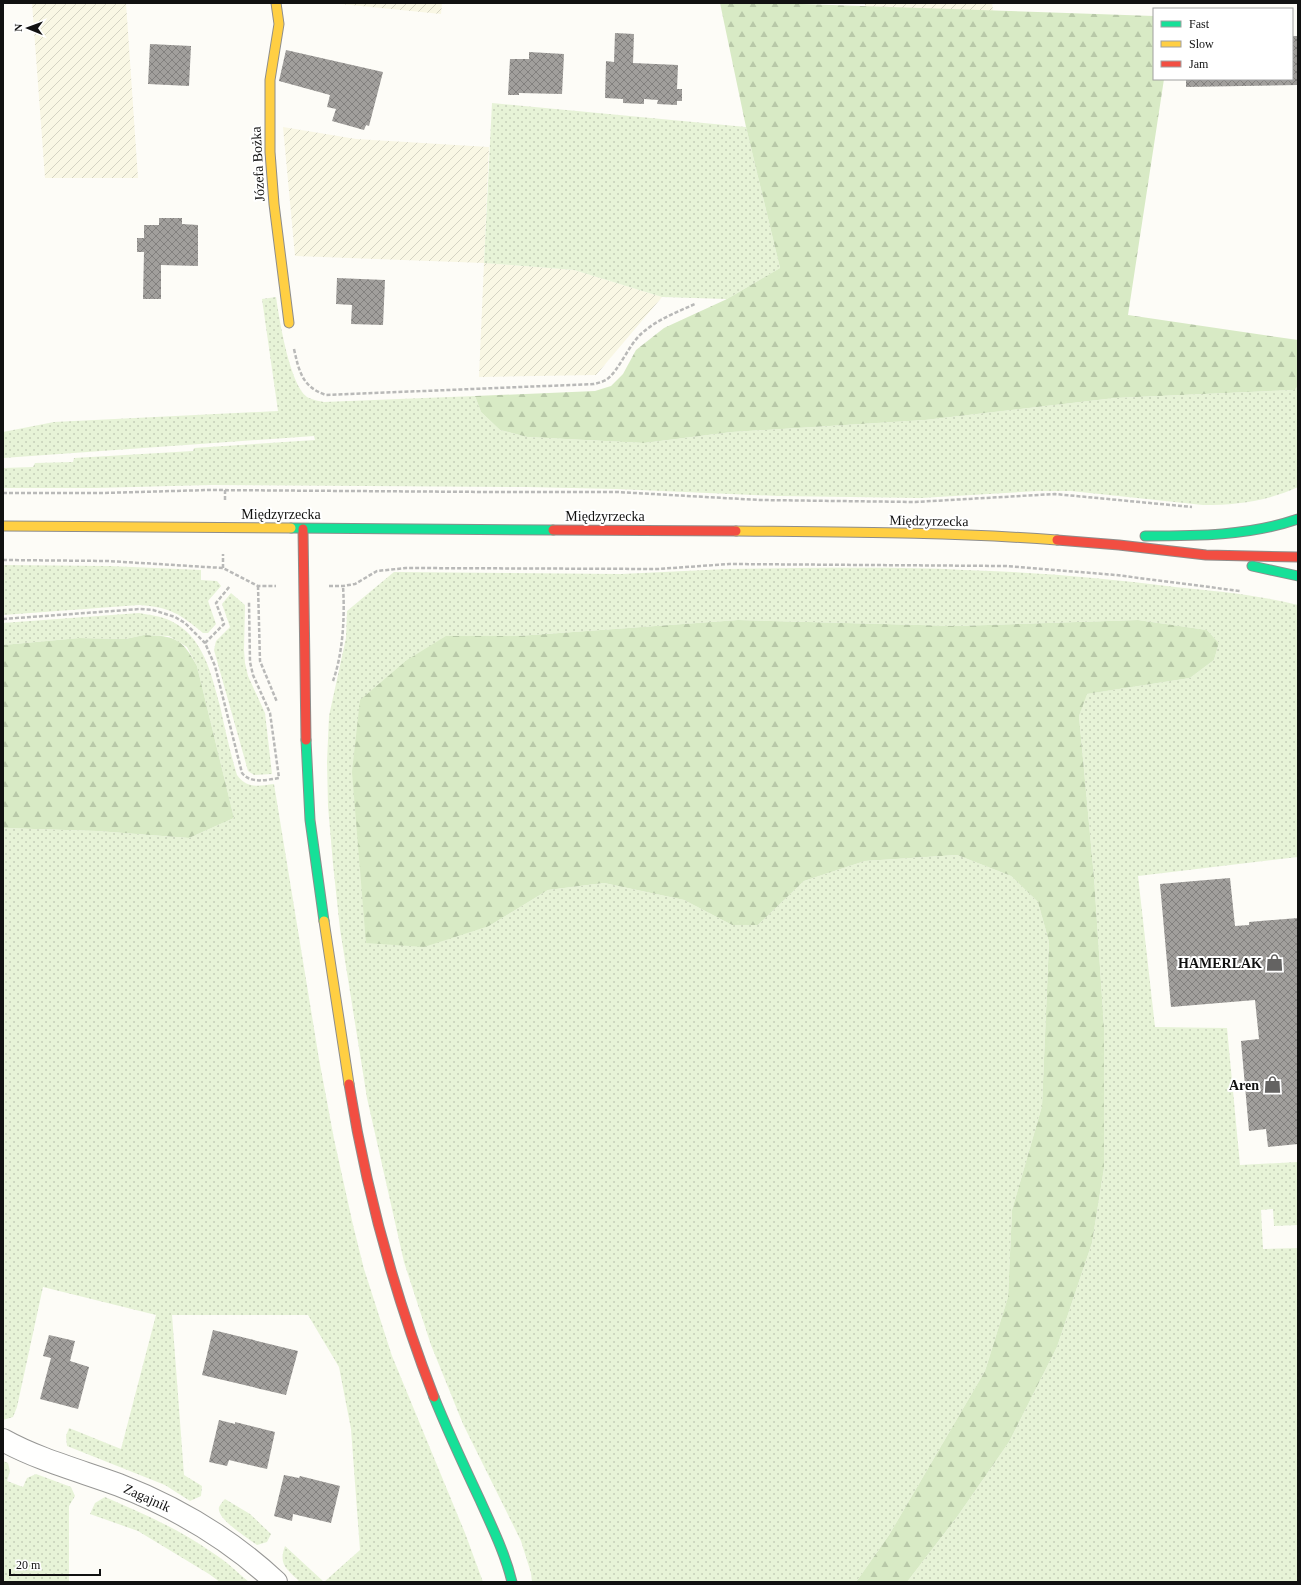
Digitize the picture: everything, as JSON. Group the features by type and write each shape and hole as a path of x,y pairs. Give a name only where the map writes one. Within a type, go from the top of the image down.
{"main road":[{"name":"Józefa Bożka","path":"276,3 279,24 270,86 270,152 274,204 289,323"},
{"path":"1019,537 1202,536 1265,529 1298,519"},
{"name":"Międzyrzecka","path":"3,526 828,532 1019,537 1119,545 1206,555 1298,557"},
{"path":"303,529 306,762 310,820 319,892 351,1095 369,1187 392,1276 418,1355 448,1431 496,1536 508,1566 512,1582"},
{"name":"Międzyrzecka","path":"1206,555 1298,576"}],"street":[{"name":"Zagajnik","path":"3,1440 44,1458 134,1491 174,1509 221,1537 245,1555 276,1582"}],"path":[{"path":"289,323 297,364 306,384 315,392 326,395 578,385 594,384 606,380 614,372 629,348 641,334 657,322 694,304"},
{"path":"3,493 102,493 203,490 617,492 760,500 907,502 1055,494 1196,508"},
{"path":"3,560 108,561 223,568"},
{"path":"343,586 355,584 377,571 395,568 658,569 729,564 1006,566 1116,575 1244,592"},
{"path":"205,643 224,624 216,603 230,586"},
{"path":"258,586 260,661 280,708"},
{"path":"3,619 140,609 166,613 180,620 205,643 215,666 242,773 246,778 252,780 279,778 270,713 253,675 250,662 249,602"}],"shaded area":[{"path":"32,3 126,3 138,178 45,178"},
{"path":"331,3 442,3 441,14"},
{"path":"865,3 992,3 993,11 865,7"},
{"path":"283,127 356,139 489,147 484,263 295,256"},
{"path":"484,263 574,270 662,297 596,375 479,377"}],"green space":[{"path":"720,3 772,3 1153,16 1153,80 1164,80 1128,315 1298,340 1298,386 1294,390 1115,398 925,420 732,432 644,443 527,437 500,430 481,412 475,396 595,391 611,386 623,374 636,350 664,328 727,299 780,268 746,127"},
{"path":"492,103 746,127 780,268 727,299 662,297 574,270 484,263"},
{"path":"276,297 286,352 296,381 302,392 309,398 324,402 475,396 481,412 500,430 527,437 644,443 732,432 925,420 1115,398 1293,390 1298,386 1298,487 1263,499 1228,504 1203,505 1071,491 1038,491 921,498 778,496 617,489 526,487 211,485 96,488 3,488 3,468 33,467 35,463 73,462 74,458 193,451 194,448 315,440 314,436 3,458 3,432 54,422 278,411 262,299"},
{"path":"3,565 109,566 201,570 201,580 217,581 221,586 208,601 216,624 208,633 203,633 181,616 167,610 139,605 3,615"},
{"path":"923,568 1044,574 1221,592 1252,596 1298,605 1298,857 1138,876 1155,1027 1227,1028 1240,1165 1298,1162 1298,1225 1274,1226 1273,1209 1261,1210 1263,1249 1298,1248 1298,1582 907,1582 957,1517 1009,1442 1057,1347 1092,1243 1104,1168 1104,1027 1094,877 1079,716 1086,694 1190,678 1214,660 1219,643 1207,630 1138,620 957,626 738,620 518,636 446,636 489,926 548,890 604,883 684,900 732,925 758,925 804,881 865,861 957,855 1011,876 1038,902 1049,942 1042,1106 1012,1210 1008,1297 985,1371 889,1535 856,1582 532,1582 531,1573 521,1541 463,1424 431,1345 404,1262 367,1098 340,929 328,806 327,762 329,716 346,638 347,611 394,572 621,574 727,569"},
{"path":"231,593 245,605 245,663 248,676 265,713 272,774 254,775 248,771 214,650 216,641 230,627 222,604"},
{"path":"139,613 171,621 182,628 199,646 213,681 237,775 249,785 258,786 274,784 319,1059 334,1139 364,1269 392,1356 465,1533 483,1582 324,1582 360,1550 351,1429 339,1367 308,1315 172,1315 184,1475 202,1486 201,1496 190,1501 165,1485 67,1446 66,1436 69,1428 121,1449 156,1315 43,1287 17,1407 13,1417 3,1420 3,828 97,831 189,838 234,818 197,666 187,647 169,636 144,635 125,639 79,638 3,645 3,623"},
{"path":"738,620 957,626 1138,620 1207,630 1219,643 1214,660 1190,678 1087,694 1079,716 1094,877 1104,1027 1104,1168 1092,1243 1057,1347 1009,1442 957,1517 907,1582 856,1582 889,1535 985,1371 1008,1297 1012,1210 1042,1106 1049,942 1038,902 1011,876 957,855 865,861 804,881 758,925 732,925 684,900 604,883 548,890 489,926 424,947 366,943 352,772 360,700 407,660 446,636 518,636"},
{"path":"144,635 163,636 176,640 187,649 197,666 234,818 189,838 97,831 3,828 3,645 79,638 125,639"},
{"path":"3,1461 8,1463 10,1471 7,1481 23,1487 27,1478 36,1474 71,1487 75,1496 69,1506 69,1582 3,1582"},
{"path":"105,1497 146,1515 187,1536 222,1560 249,1582 220,1582 138,1531 90,1514 95,1503"},
{"path":"225,1499 250,1514 271,1534 267,1542 257,1545 240,1533 222,1517 219,1512 219,1507"},
{"path":"285,1546 324,1582 300,1582 288,1570 283,1562 283,1552"}],"building":[{"path":"615,33 634,34 633,63 678,65 677,89 682,89 682,101 677,101 677,105 657,104 658,100 644,99 644,104 623,103 623,99 605,98 606,61 614,62"},
{"path":"1293,36 1298,36 1298,85 1186,87 1186,80 1293,80"},
{"path":"150,44 191,46 189,86 148,84"},
{"path":"286,50 383,72 369,126 366,125 364,130 332,121 336,109 327,107 330,95 279,81"},
{"path":"529,52 564,54 562,94 519,93 519,95 508,95 510,59 529,59"},
{"path":"159,218 182,218 182,224 198,225 198,266 161,265 161,299 143,299 144,252 137,252 137,238 144,238 144,225 159,225"},
{"path":"337,278 385,280 383,325 351,324 352,305 336,304"},
{"path":"1230,878 1235,926 1249,925 1249,922 1298,918 1298,1144 1268,1147 1266,1129 1249,1131 1241,1041 1259,1039 1255,1000 1171,1007 1160,884"},
{"path":"213,1330 298,1351 286,1395 202,1375"},
{"path":"49,1335 75,1341 70,1361 89,1367 78,1409 40,1399 51,1358 43,1356"},
{"path":"219,1420 235,1424 235,1422 275,1432 267,1469 229,1460 227,1466 209,1462"},
{"path":"284,1475 299,1478 300,1476 340,1486 331,1523 293,1514 292,1521 274,1516"}],"traffic: fast":[{"path":"1145,536 1184,536 1241,532 1279,525 1298,519"},
{"path":"291,528 553,530"},
{"path":"1252,566 1298,576"},
{"path":"306,740 310,820 324,921"},
{"path":"434,1397 450,1436 498,1540 512,1582"}],"traffic: slow":[{"path":"276,3 279,24 270,80 270,152 274,204 289,323"},
{"path":"3,526 291,528"},
{"path":"736,531 937,534 1057,540"},
{"path":"324,921 349,1084"}],"traffic: jam":[{"path":"303,529 306,740"},
{"path":"553,530 736,531"},
{"path":"1057,540 1119,545 1206,555 1298,557"},
{"path":"349,1084 364,1164 383,1243 394,1282 434,1397"}],"place":[{"name":"HAMERLAK","path":"1275,963"},
{"name":"Aren","path":"1272,1085"}]}
